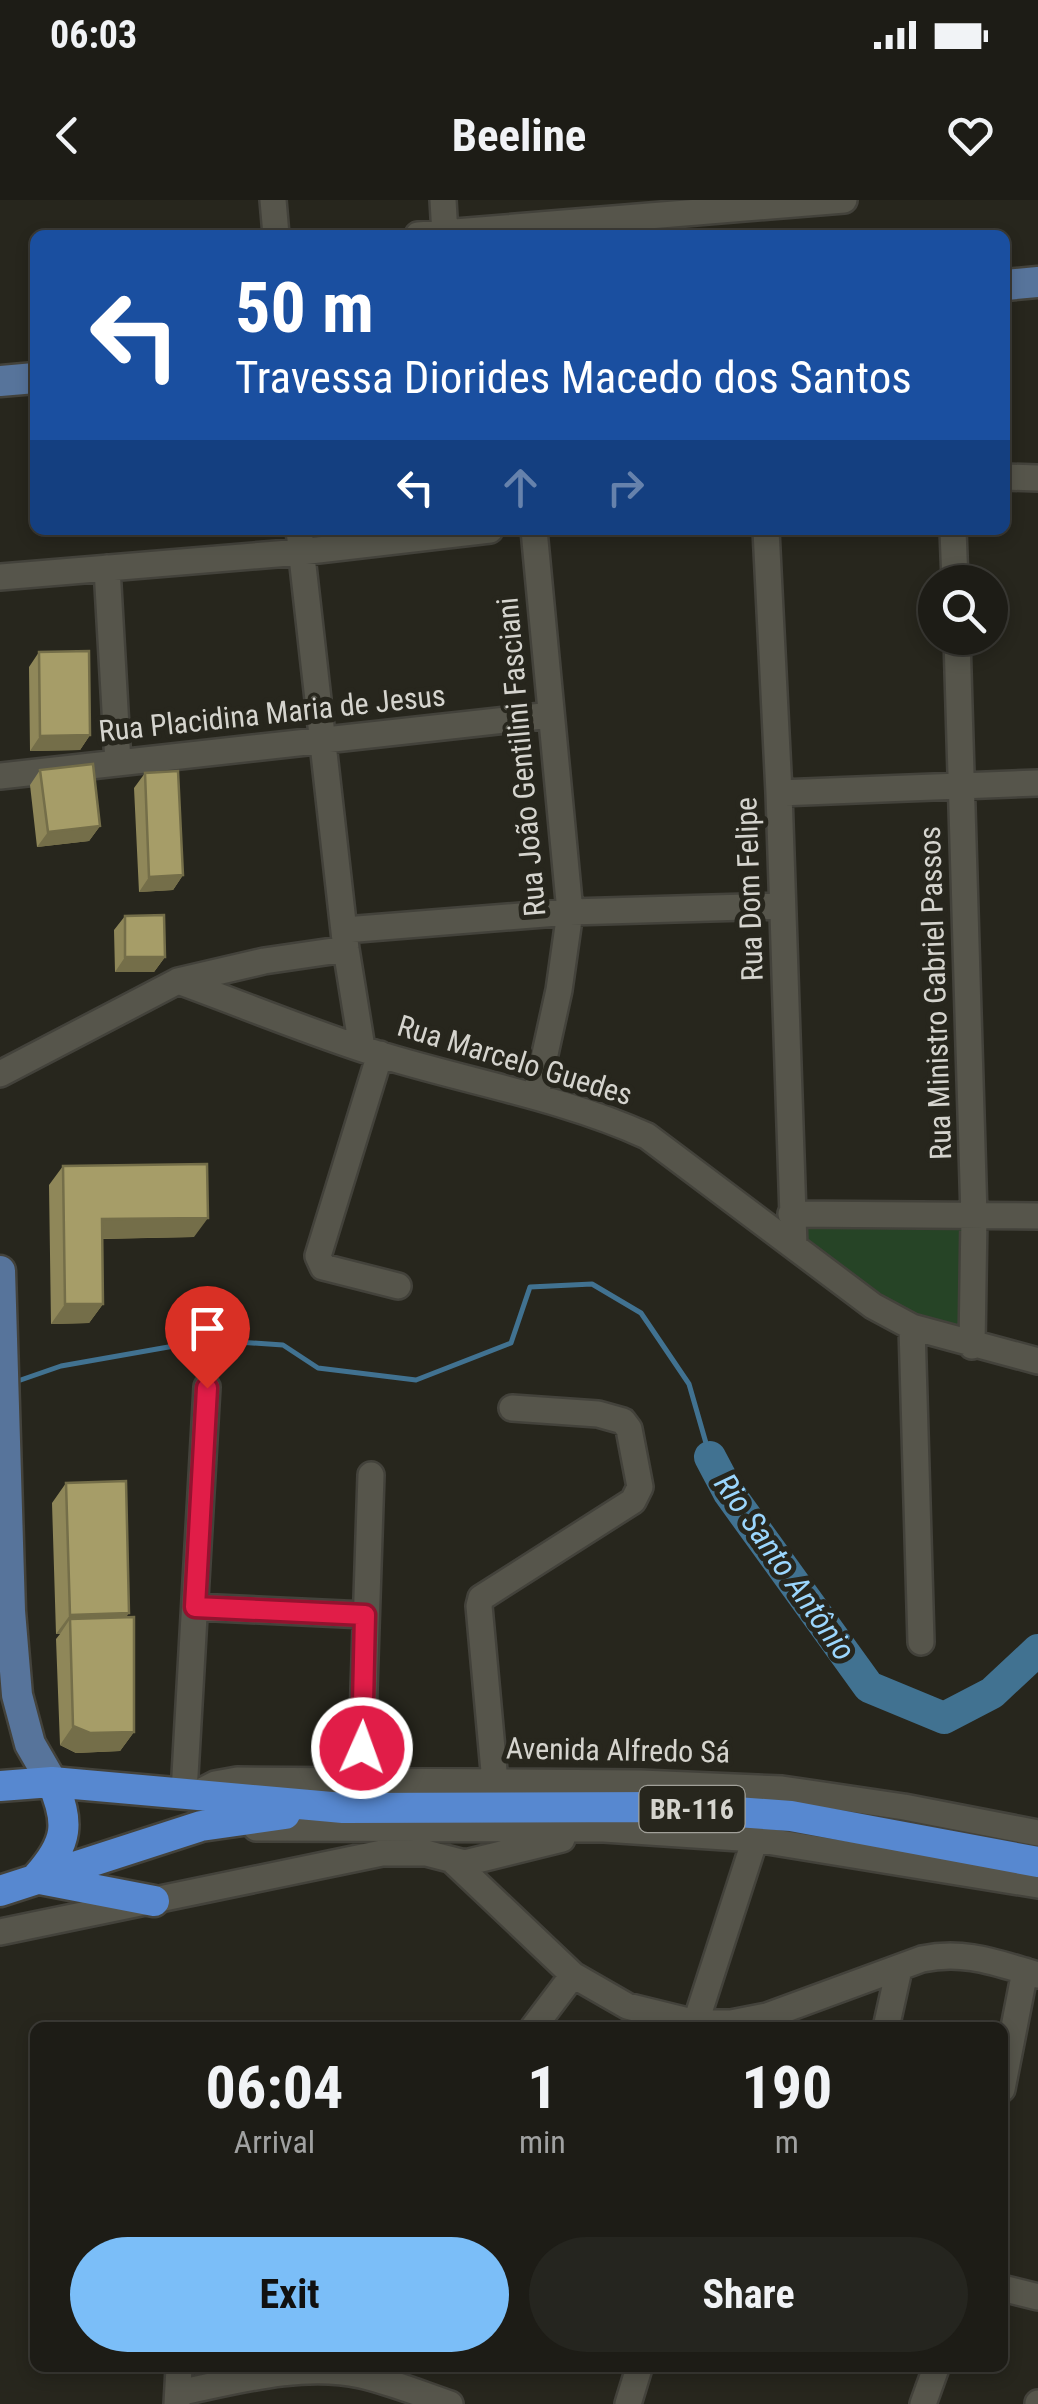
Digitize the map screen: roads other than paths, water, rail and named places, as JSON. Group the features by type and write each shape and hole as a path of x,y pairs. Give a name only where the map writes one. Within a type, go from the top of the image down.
{"highway":[{"name":"Avenida Alfredo Sá","path":"0,1786 52,1782 342,1808 668,1807 738,1812 809,1819 1038,1862"},
{"path":"36,1877 55,1857 63,1840 65,1820 52,1782"},
{"name":"BR-116","path":"0,1890 201,1826 342,1808"},
{"path":"36,1877 154,1900"}],"main road":[{"path":"1010,284 1038,282"},
{"path":"0,380 30,378"},
{"path":"0,1271 10,1611 22,1722 52,1782"},
{"path":"0,1671 10,1611"}],"street":[{"path":"272,200 275,230"},
{"path":"437,230 444,200"},
{"path":"476,230 738,204 844,200"},
{"path":"1010,476 1038,478"},
{"path":"0,577 106,568 300,541 404,535"},
{"name":"Rua João Gentilini Fasciani","path":"534,535 570,912 559,990 536,1095"},
{"name":"Rua Dom Felipe","path":"766,535 794,1246"},
{"path":"954,535 955,565"},
{"path":"300,541 345,940 371,1051 318,1256 323,1267 398,1286"},
{"path":"106,568 118,763"},
{"name":"Rua Ministro Gabriel Passos","path":"958,655 974,1216 972,1346"},
{"name":"Rua Placidina Maria de Jesus","path":"0,776 551,715"},
{"path":"779,792 1038,783"},
{"path":"0,1074 178,981 345,940 570,912 781,906"},
{"name":"Rua Marcelo Guedes","path":"178,981 371,1051 536,1095 648,1136 873,1306 912,1328 1038,1361"},
{"path":"792,1214 1038,1216"},
{"path":"912,1328 920,1642"},
{"path":"190,1794 207,1388"},
{"path":"494,1782 481,1598 633,1502 640,1486 630,1429 623,1421 598,1414 512,1408"},
{"path":"361,1780 372,1475"},
{"path":"195,1607 365,1615"},
{"name":"Avenida Alfredo Sá","path":"190,1794 237,1780 782,1789 904,1806 1038,1832"},
{"path":"201,1826 604,1828 755,1839 1038,1885"},
{"path":"403,1828 426,1853"},
{"path":"0,1932 382,1852 426,1853 454,1862 478,1861 604,1828"},
{"path":"696,2022 755,1839"},
{"path":"454,1862 573,1975 627,2006 684,2022"},
{"path":"736,2022 767,2016 922,1959 965,1954 1032,1973 1008,2066"},
{"path":"887,2022 899,1969"},
{"path":"538,2022 573,1975"},
{"path":"1008,2290 1038,2298"},
{"path":"628,2404 638,2372"},
{"path":"923,2404 935,2372"},
{"path":"178,2388 254,2376 359,2374 421,2399 450,2404"}],"waterway":[{"name":"Rio Santo Antônio","path":"12,1383 61,1366 208,1340 283,1345 318,1368 416,1380 511,1343 530,1287 592,1284 641,1313 689,1384 710,1457"},
{"name":"Rio Santo Antônio","path":"710,1457 729,1493 869,1687 944,1718 992,1693 1038,1650"}]}
